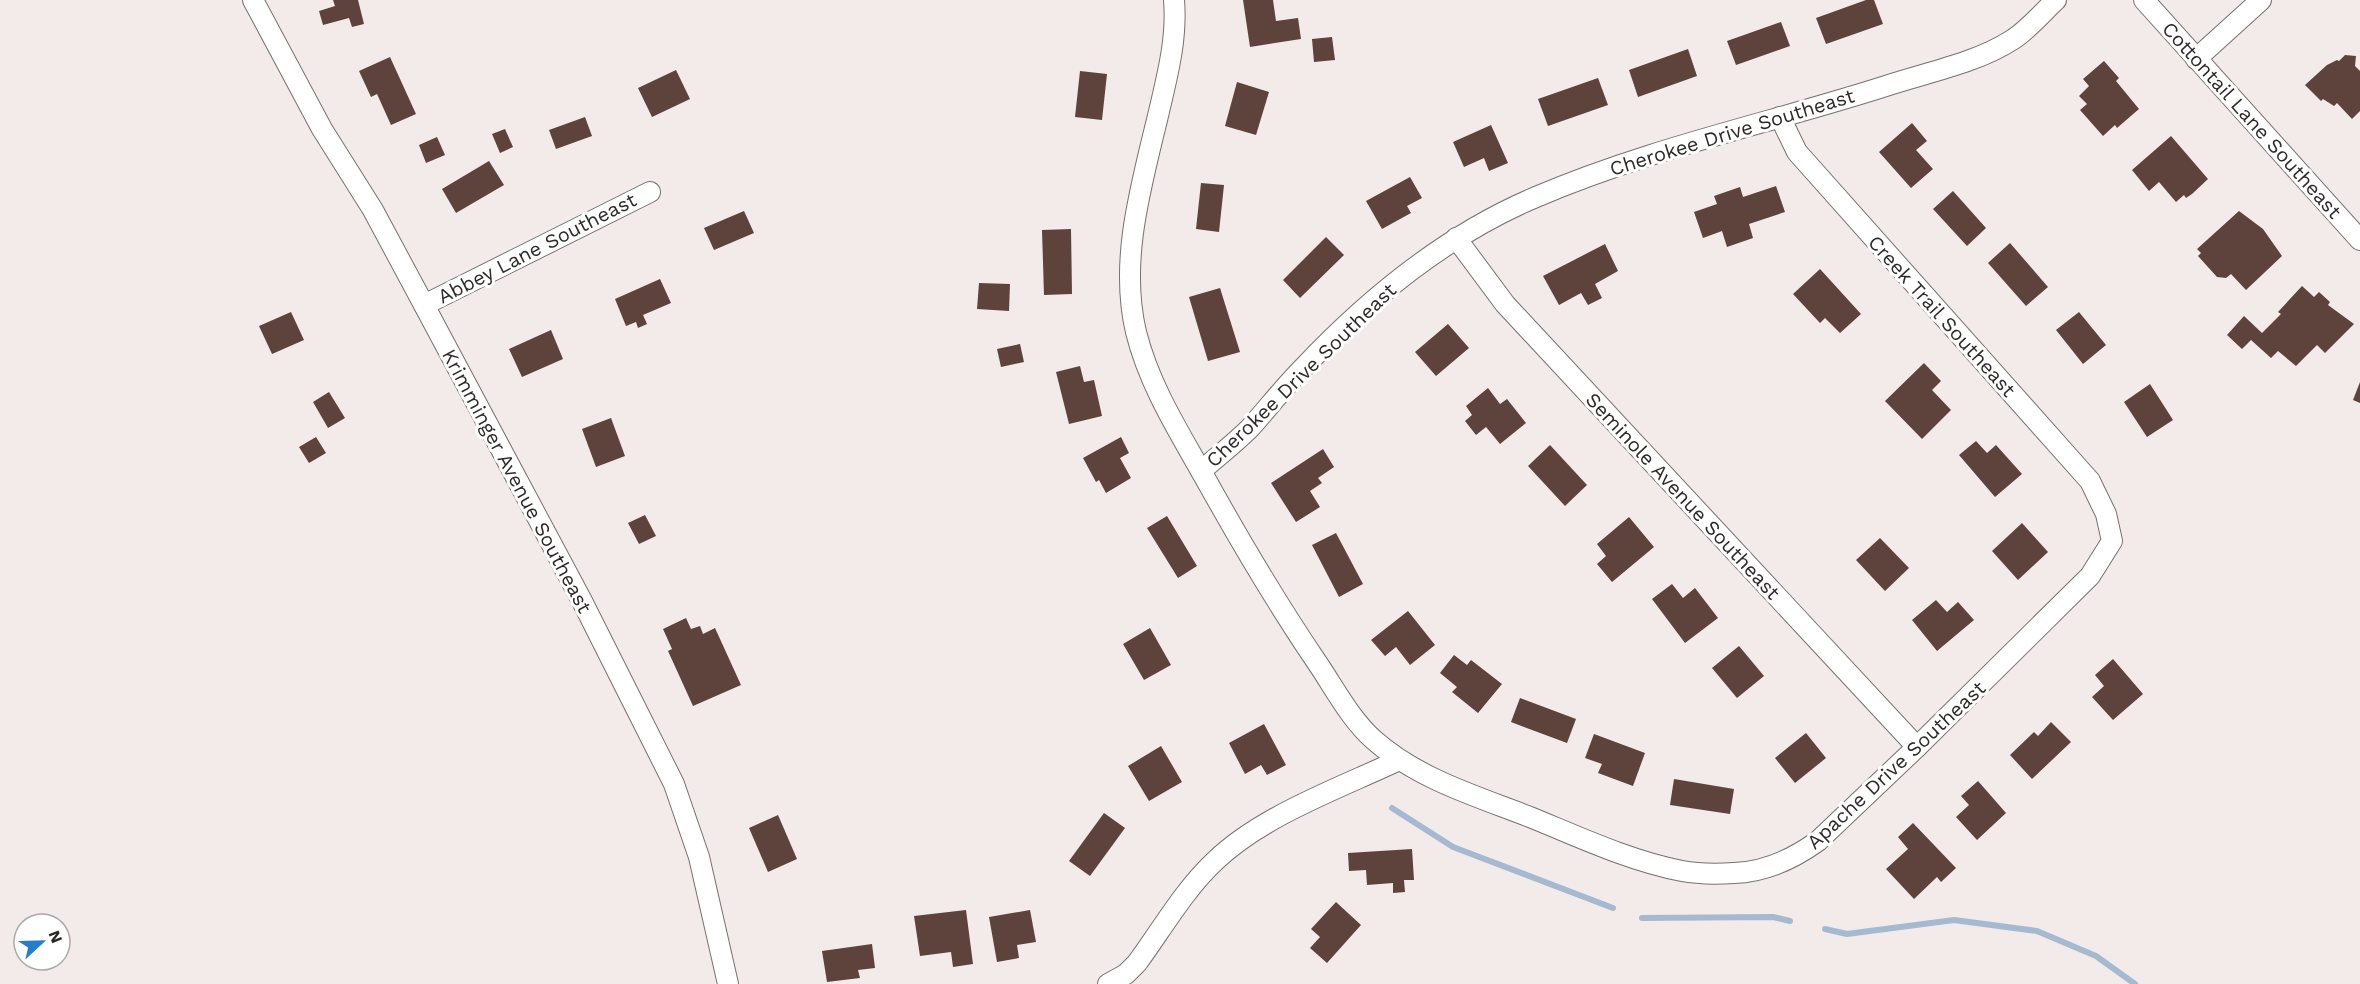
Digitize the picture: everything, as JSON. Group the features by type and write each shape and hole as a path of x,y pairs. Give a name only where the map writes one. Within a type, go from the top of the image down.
{"street":[{"name":"Krimminger Avenue Southeast","path":"253,0 322,129 373,210 582,601 674,784 699,857 728,984"},
{"name":"Apache Drive Southeast","path":"1174,0 1174,35 1170,65 1135,215 1129,279 1136,330 1147,367 1179,433 1269,592 1349,710 1371,737 1400,760 1431,778 1585,840 1663,867 1687,872 1735,873 1760,869 1801,853 1845,817 2090,576 2112,542 2106,514"},
{"name":"Cherokee Drive Southeast","path":"1201,471 1248,430 1303,368 1365,308 1434,251 1456,238 1534,197 1633,159 1832,103 1979,56 2013,40 2056,0"},
{"name":"Cottontail Lane Southeast","path":"2144,0 2360,240"},
{"path":"2196,59 2261,0"},
{"name":"Creek Trail Southeast","path":"1780,117 1797,152 2090,481 2106,514"},
{"name":"Abbey Lane Southeast","path":"424,305 650,192"},
{"name":"Seminole Avenue Southeast","path":"1456,238 1505,304 1917,747"},
{"path":"1108,984 1126,974 1137,963 1195,881 1239,840 1298,807 1400,760"}],"building":[{"path":"333,0 358,0 364,24 352,27 349,18 323,25 319,11 335,6"},
{"path":"1243,0 1273,0 1276,21 1298,18 1301,39 1250,47"},
{"path":"1866,0 1874,0 1883,24 1826,44 1816,18"},
{"path":"1781,22 1790,46 1736,65 1727,41"},
{"path":"1332,37 1335,60 1314,62 1312,39"},
{"path":"1688,49 1697,76 1638,97 1629,70"},
{"path":"2345,55 2356,56 2355,66 2360,71 2360,111 2352,119 2337,103 2334,106 2323,99 2321,101 2305,85 2327,65 2339,61"},
{"path":"390,57 416,114 391,125 377,94 371,97 359,71"},
{"path":"2104,61 2119,78 2116,81 2139,109 2117,128 2115,125 2103,136 2080,110 2087,104 2079,96 2089,86 2083,79"},
{"path":"676,70 690,99 652,117 638,88"},
{"path":"1080,71 1107,74 1102,120 1075,117"},
{"path":"1598,78 1608,105 1548,126 1538,99"},
{"path":"1237,82 1269,92 1256,135 1225,126"},
{"path":"585,117 592,136 556,149 549,130"},
{"path":"1912,123 1927,141 1916,150 1933,169 1911,188 1879,152"},
{"path":"1491,125 1508,163 1489,171 1484,158 1464,167 1453,142"},
{"path":"505,129 513,147 500,153 492,134"},
{"path":"2171,136 2208,179 2192,194 2186,198 2184,195 2176,202 2159,182 2149,191 2132,170"},
{"path":"437,137 445,155 426,163 419,145"},
{"path":"489,161 504,185 456,213 442,189"},
{"path":"1410,177 1422,198 1407,206 1411,213 1382,229 1366,201"},
{"path":"1201,183 1224,185 1219,232 1196,229"},
{"path":"1776,186 1785,212 1749,224 1753,238 1727,247 1722,231 1703,238 1694,212 1717,204 1714,196 1740,187 1743,197"},
{"path":"1953,191 1986,228 1967,246 1933,209"},
{"path":"744,211 754,233 714,250 704,228"},
{"path":"2239,211 2263,229 2282,256 2246,290 2231,274 2226,278 2217,277 2198,256 2201,253 2197,249"},
{"path":"1071,229 1072,294 1044,295 1042,230"},
{"path":"1326,237 1344,255 1300,298 1283,280"},
{"path":"2010,243 2048,287 2026,306 1988,263"},
{"path":"1605,244 1618,271 1595,284 1602,298 1588,305 1581,293 1559,305 1543,276"},
{"path":"1820,269 1861,314 1840,333 1825,318 1820,323 1793,294"},
{"path":"660,279 671,303 643,315 647,324 638,328 636,322 626,326 615,299"},
{"path":"979,283 1010,284 1009,311 977,309"},
{"path":"2302,286 2314,297 2319,292 2330,302 2328,305 2354,324 2325,353 2317,345 2296,366 2278,351 2271,358 2251,340 2242,349 2227,335 2244,316 2262,333 2281,314 2278,312"},
{"path":"1220,288 1240,352 1208,361 1189,297"},
{"path":"291,312 304,340 272,354 259,326"},
{"path":"2079,312 2106,345 2083,364 2056,330"},
{"path":"1448,324 1469,348 1436,376 1415,352"},
{"path":"551,330 563,359 522,377 509,349"},
{"path":"1020,344 1024,362 1001,367 997,349"},
{"path":"1924,363 1941,381 1932,390 1951,410 1922,439 1885,401"},
{"path":"1080,366 1084,382 1094,380 1102,416 1069,424 1056,372"},
{"path":"2360,382 2360,403 2353,400"},
{"path":"2150,384 2173,420 2147,437 2124,402"},
{"path":"1488,388 1500,404 1507,399 1526,423 1500,444 1486,427 1476,435 1465,421 1472,415 1466,406"},
{"path":"329,392 345,418 328,428 313,402"},
{"path":"611,418 625,456 596,467 582,429"},
{"path":"316,437 326,453 309,463 299,447"},
{"path":"1121,437 1129,453 1120,458 1131,478 1106,493 1099,480 1096,482 1083,458"},
{"path":"1976,441 1987,453 1996,445 2022,474 1995,497 1959,455"},
{"path":"1550,445 1587,485 1565,506 1528,466"},
{"path":"1323,449 1334,467 1318,478 1322,483 1310,491 1320,507 1296,522 1271,483"},
{"path":"645,515 656,536 639,544 628,523"},
{"path":"1167,516 1197,566 1178,578 1147,528"},
{"path":"1629,517 1654,547 1612,582 1597,564 1606,556 1597,544"},
{"path":"2022,523 2048,552 2018,580 1992,551"},
{"path":"1336,533 1363,584 1339,597 1312,545"},
{"path":"1880,538 1909,568 1885,591 1856,560"},
{"path":"1672,584 1683,598 1695,588 1718,618 1685,643 1652,599"},
{"path":"1936,600 1947,612 1958,602 1974,620 1937,651 1912,620"},
{"path":"1408,611 1435,645 1410,665 1396,647 1385,656 1371,640"},
{"path":"686,618 691,629 700,626 703,634 715,628 741,685 693,706 668,651 672,649 663,629"},
{"path":"1150,628 1171,665 1144,680 1123,644"},
{"path":"1739,646 1764,676 1737,698 1712,668"},
{"path":"1454,655 1467,665 1471,660 1502,684 1478,713 1452,692 1457,687 1440,673"},
{"path":"2113,659 2143,694 2113,720 2092,697 2104,686 2095,675"},
{"path":"1520,698 1576,719 1567,743 1511,722"},
{"path":"2051,722 2071,742 2032,779 2010,755 2034,732 2038,736"},
{"path":"1264,724 1286,765 1267,775 1261,765 1245,774 1229,743"},
{"path":"1806,733 1826,758 1795,783 1775,758"},
{"path":"1594,734 1645,753 1633,786 1598,773 1602,764 1585,758"},
{"path":"1161,746 1182,782 1149,801 1128,766"},
{"path":"1674,779 1734,789 1730,814 1670,805"},
{"path":"1978,781 2006,813 1977,840 1956,817 1969,805 1961,796"},
{"path":"1104,813 1125,828 1090,876 1069,861"},
{"path":"778,815 797,859 768,872 749,828"},
{"path":"1913,823 1956,868 1941,882 1937,877 1914,899 1886,869 1908,849 1898,837"},
{"path":"1412,849 1414,880 1404,880 1405,892 1393,893 1393,883 1367,885 1366,870 1349,871 1348,853"},
{"path":"1336,902 1361,925 1327,963 1310,948 1320,937 1311,929"},
{"path":"966,910 973,964 953,967 951,952 920,956 914,916"},
{"path":"1030,910 1036,942 1017,945 1019,958 997,962 989,917"},
{"path":"872,944 875,968 858,970 860,978 827,982 822,951"}],"waterway":[{"path":"1392,808 1453,847 1613,908"},
{"path":"1642,918 1773,917 1790,921"},
{"path":"1825,929 1847,934 1954,920 2037,931 2096,956 2135,984"}]}
